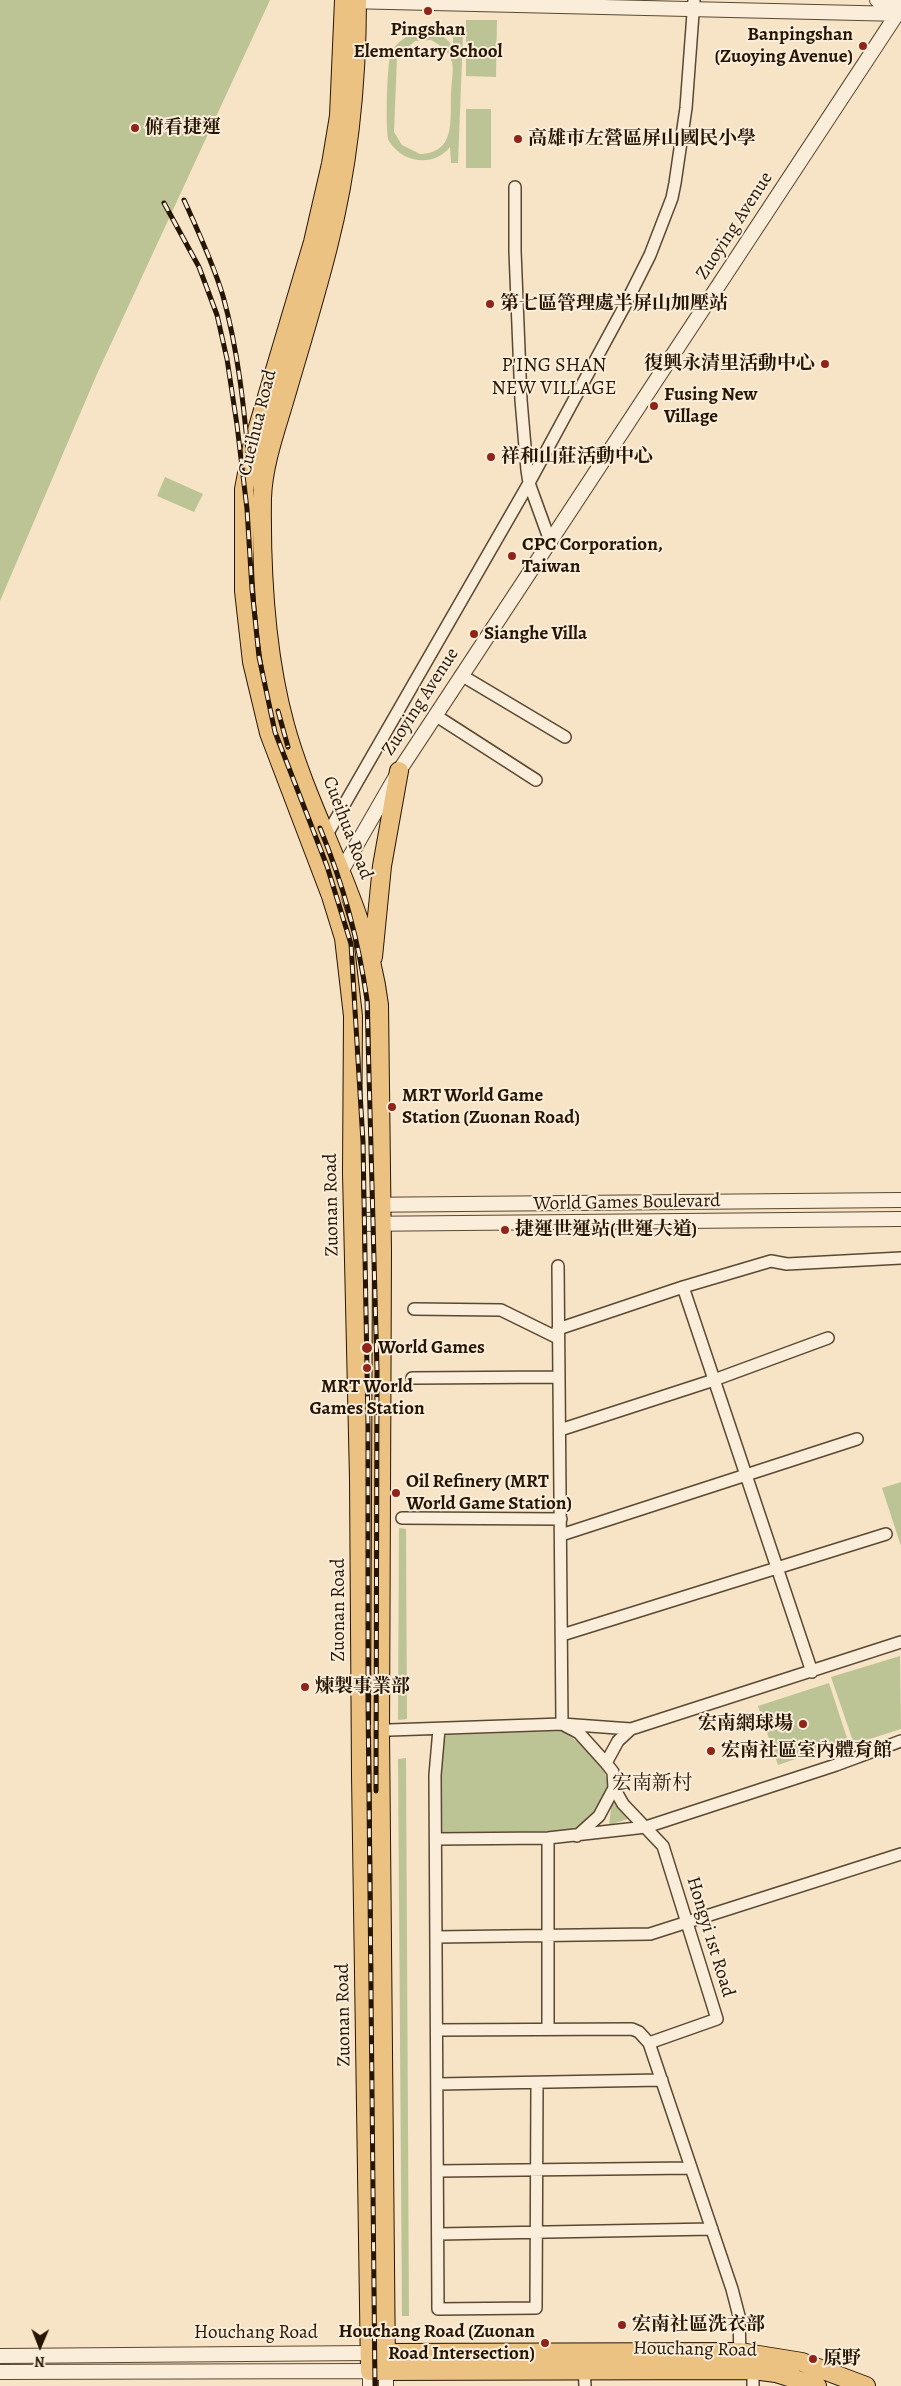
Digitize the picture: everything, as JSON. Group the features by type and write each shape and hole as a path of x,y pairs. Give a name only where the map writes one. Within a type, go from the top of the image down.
{"main road":[{"name":"Cueihua Road","path":"351,1 352,122 345,170 328,246 270,448 262,495 264,590 270,656 285,725 342,870 372,965"},
{"name":"Cueihua Road","path":"332,896 270,732 252,662 244,591 244,489 252,447 313,242 331,164 339,116 351,1"},
{"path":"372,965 382,866 398,771"},
{"name":"Zuonan Road","path":"332,896 344,938 352,1016 352,1205 360,1479 361,1731 378,2353"},
{"name":"Zuonan Road","path":"372,965 378,1005 381,1224 378,2379"},
{"name":"Houchang Road","path":"378,2353 584,2353 747,2366 817,2386"},
{"name":"Houchang Road","path":"378,2379 585,2378 802,2362 866,2386"}],"street":[{"path":"877,0 900,9"},
{"path":"351,1 764,5 900,9"},
{"path":"315,854 529,483 624,309 650,255 672,198 686,108 694,4"},
{"name":"Zuoying Avenue","path":"332,896 342,870 398,771 900,9"},
{"path":"515,187 515,251 521,400 529,483 550,541"},
{"path":"461,675 565,737"},
{"path":"435,715 536,780"},
{"name":"World Games Boulevard","path":"352,1205 901,1200"},
{"name":"World Games Boulevard","path":"353,1224 901,1219"},
{"path":"414,1309 501,1310 558,1334 683,1287 771,1261 787,1264 901,1258"},
{"path":"558,1266 562,1724"},
{"path":"683,1287 812,1672"},
{"path":"560,1430 714,1380 828,1338"},
{"path":"412,1378 559,1377"},
{"path":"561,1535 856,1439"},
{"path":"402,1518 561,1519"},
{"path":"562,1635 886,1534"},
{"path":"361,1731 562,1724 631,1729 901,1642"},
{"name":"Hongyi 1st Road","path":"562,1724 579,1734 606,1763 613,1772 614,1788 622,1804 646,1827 665,1851 717,2019 649,2043"},
{"path":"439,1729 435,1775 437,1839 438,2309 536,2308 537,2083"},
{"path":"606,1763 618,1741 631,1729"},
{"path":"437,1839 548,1838 646,1827 836,1765 901,1741"},
{"path":"577,1836 599,1816 614,1788"},
{"path":"548,1838 548,2029"},
{"path":"437,1937 650,1934 901,1854"},
{"path":"438,2030 632,2029 639,2032 649,2043 712,2229 739,2316 747,2366"},
{"path":"438,2084 662,2080"},
{"path":"438,2171 691,2168"},
{"path":"439,2234 712,2229"},
{"name":"Houchang Road","path":"0,2356 378,2353"},
{"path":"584,2353 585,2378"},
{"name":"Houchang Road","path":"0,2372 378,2379"}],"green space":[{"path":"0,0 270,0 97,374 0,601"},
{"path":"466,20 497,20 496,77 466,76"},
{"path":"420,30 435,32 443,36 453,47 453,33 463,35 458,163 451,163 450,147 436,158 419,160 402,154 389,141 387,97 388,69 391,53 399,42","holes":["431,40 441,46 452,62 450,124 449,133 440,148 432,152 420,154 402,145 394,132 397,57 415,41"]},
{"path":"466,109 491,109 491,168 466,168"},
{"path":"165,477 203,494 194,512 157,496"},
{"path":"901,1482 901,1546 882,1488"},
{"path":"399,1528 406,1529 407,1719 398,1720"},
{"path":"900,1656 901,1729 854,1744 831,1677"},
{"name":"宏南網球場","path":"829,1683 848,1741 778,1765 758,1706"},
{"path":"561,1731 592,1755 604,1771 607,1780 607,1788 602,1800 574,1831 442,1833 440,1780 444,1735"},
{"path":"406,1758 409,2316 402,2316 398,1759"},
{"path":"612,1801 628,1819 609,1825"}],"railway":[{"path":"184,200 215,271 228,316 240,379 249,463"},
{"path":"164,203 199,267 217,315 227,359 237,425 247,509 259,657 275,732 327,866 351,944 363,1142 368,1426 368,1698 375,2386"},
{"path":"278,711 288,747"},
{"path":"320,828 349,913 367,1000 377,1370 376,1791"}],"place":[{"name":"Pingshan Elementary School","path":"428,11"},
{"name":"Banpingshan (Zuoying Avenue)","path":"863,46"},
{"name":"俯看捷運","path":"135,128"},
{"name":"高雄市左營區屏山國民小學","path":"518,139"},
{"name":"第七區管理處半屏山加壓站","path":"490,304"},
{"name":"復興永清里活動中心","path":"825,364"},
{"name":"Fusing New Village","path":"654,406"},
{"name":"祥和山莊活動中心","path":"491,457"},
{"name":"CPC Corporation, Taiwan","path":"512,556"},
{"name":"Sianghe Villa","path":"474,634"},
{"name":"MRT World Game Station (Zuonan Road)","path":"392,1107"},
{"name":"捷運世運站(世運大道)","path":"505,1230"},
{"name":"World Games","path":"367,1348"},
{"name":"MRT World Games Station","path":"367,1368"},
{"name":"Oil Refinery (MRT World Game Station)","path":"396,1493"},
{"name":"煉製事業部","path":"305,1687"},
{"name":"宏南網球場","path":"803,1724"},
{"name":"宏南社區室內體育館","path":"711,1751"},
{"name":"宏南社區洗衣部","path":"622,2325"},
{"name":"Houchang Road (Zuonan Road Intersection)","path":"545,2343"},
{"name":"原野","path":"813,2359"}],"district":[{"name":"P'ING SHAN NEW VILLAGE","path":"554,378"},
{"name":"宏南新村","path":"652,1784"}]}
